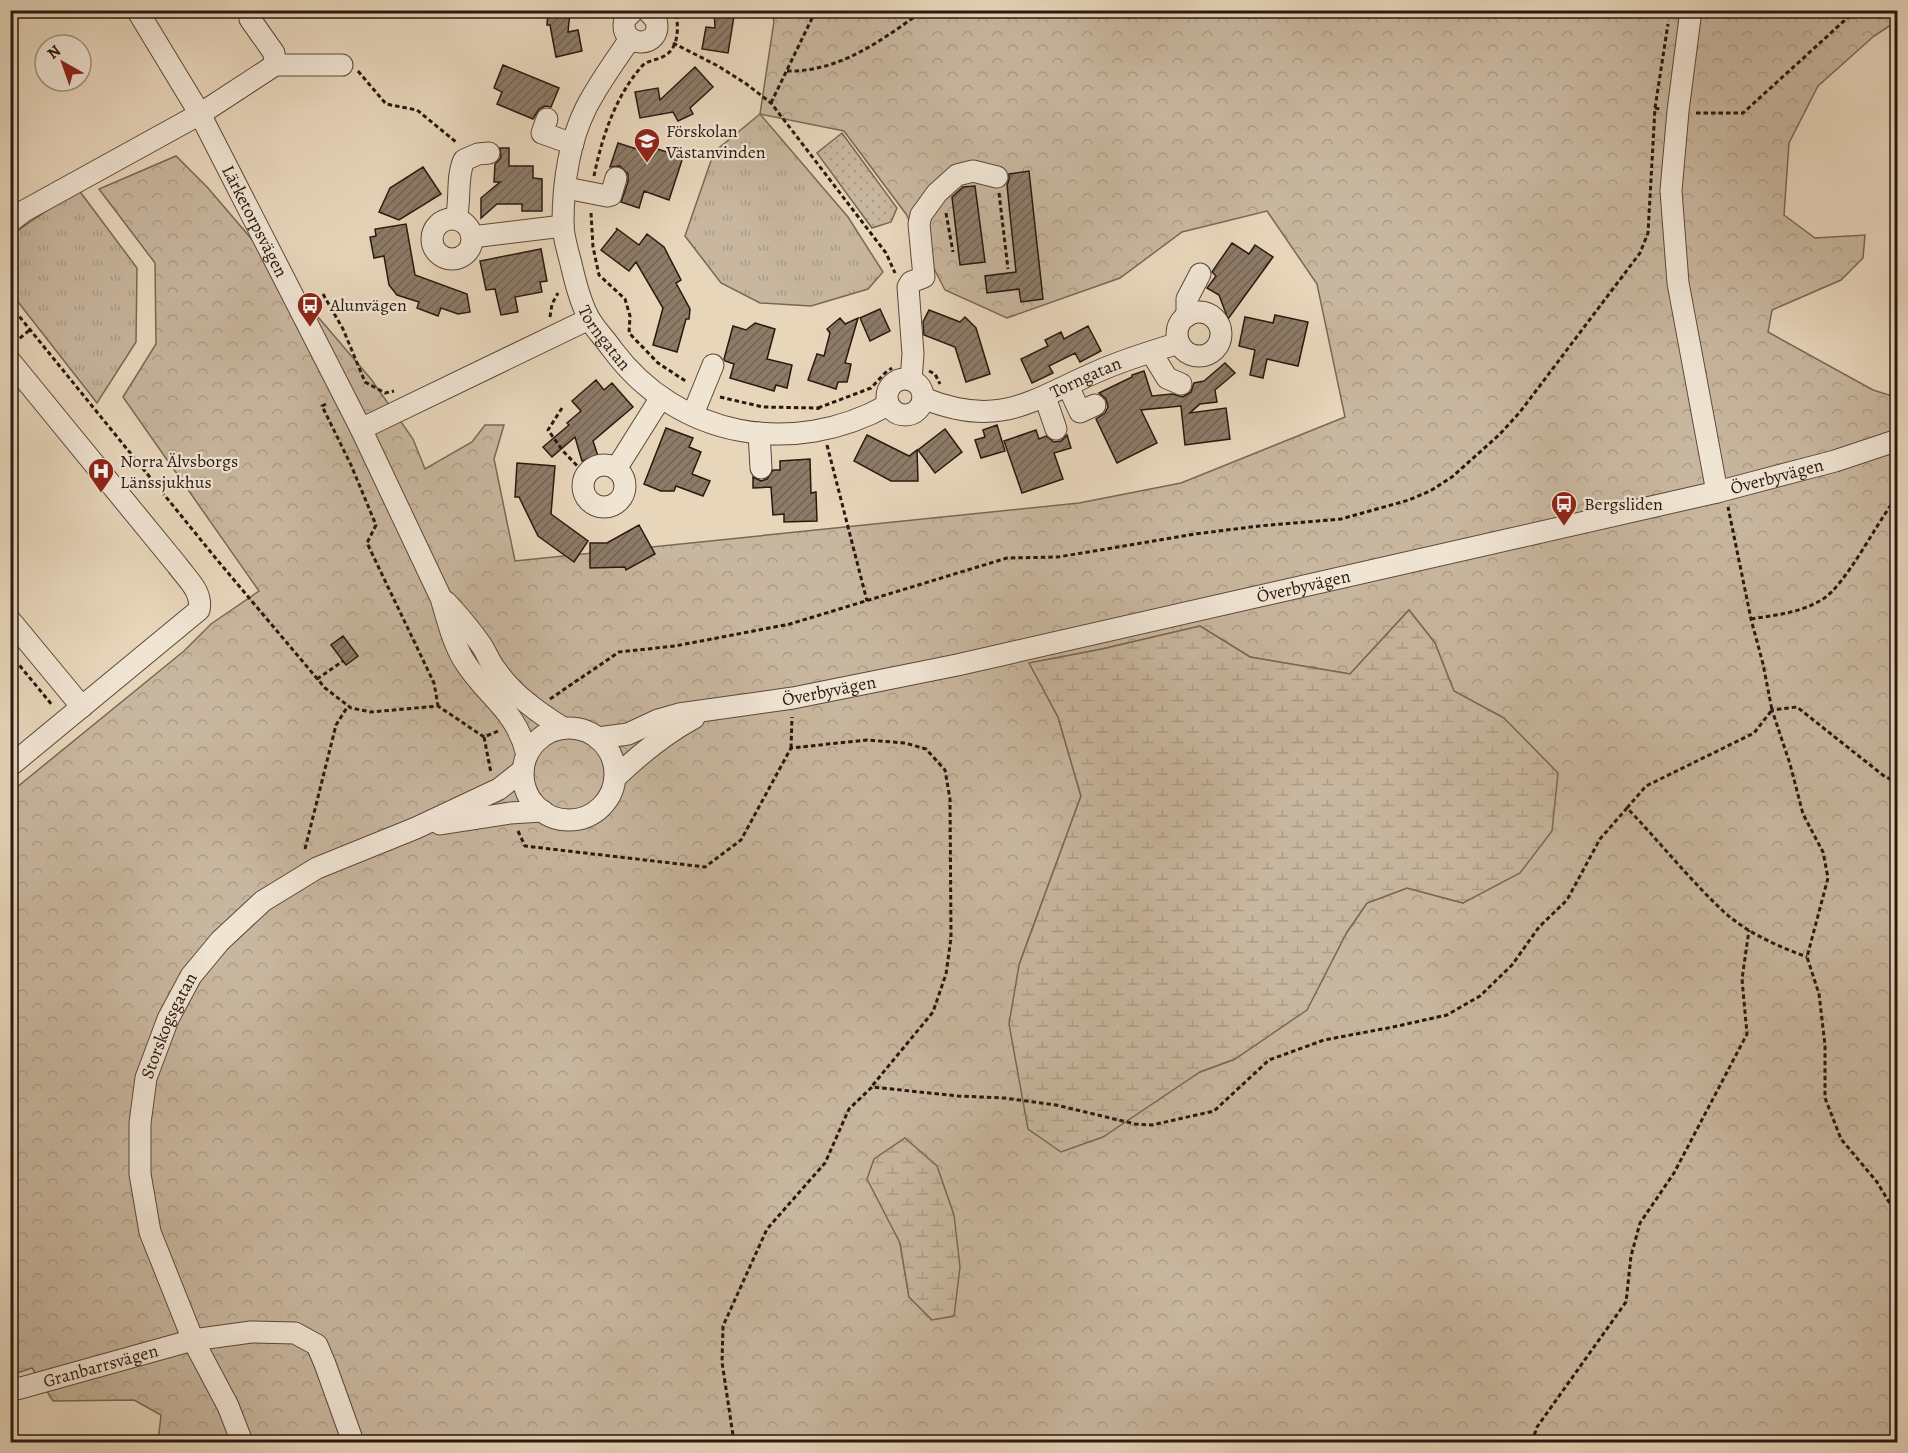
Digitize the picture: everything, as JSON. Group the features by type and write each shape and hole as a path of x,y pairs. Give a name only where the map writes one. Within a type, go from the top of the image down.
{"street":[{"name":"Lärketorpsvägen","path":"137,10 200,114 361,429 441,598"},
{"path":"1691,10 1678,111 1671,192 1678,283 1721,491"},
{"path":"645,11 653,15 657,25 655,35 646,42 635,42 630,39 624,25 628,14 645,11"},
{"path":"250,19 274,53 275,65"},
{"name":"Torngatan","path":"630,39 586,108 573,144 566,188 563,226 575,280 589,319 625,367 660,399 714,424 747,432 784,434 824,429 865,418 888,405"},
{"path":"10,222 24,211 200,114 275,65 342,65"},
{"path":"547,119 542,133 573,144"},
{"path":"456,219 459,208 461,167 464,160 479,155"},
{"path":"902,373 920,387 924,398 919,409 908,415 897,413 888,405 887,393 890,387 899,380 902,373 913,354 908,287 911,282 924,277 919,224 921,215 937,193 957,175 973,171 997,177"},
{"path":"566,188 607,196 611,195 616,178"},
{"path":"456,219 467,225 472,244 464,255 451,260 438,254 432,242 434,230 443,221 456,219"},
{"path":"472,237 563,226"},
{"path":"1187,316 1187,298 1200,274"},
{"path":"1194,313 1208,315 1219,325 1221,338 1214,350 1202,356 1188,353 1179,343 1179,328 1187,316 1194,313"},
{"path":"361,429 589,319"},
{"name":"Torngatan","path":"924,398 963,411 986,412 1013,409 1045,398 1101,370 1179,343"},
{"path":"1151,352 1167,378 1182,384"},
{"path":"693,414 713,365"},
{"path":"10,766 199,610 201,601 198,593 177,565 15,376"},
{"path":"1068,386 1080,412 1095,405"},
{"path":"1045,398 1056,429"},
{"path":"616,469 660,399"},
{"path":"759,433 761,468"},
{"name":"Överbyvägen","path":"598,738 628,734 658,720 679,714 793,698 969,663 1721,491 1835,461 1898,440"},
{"path":"604,465 616,469 623,476 625,490 618,502 606,508 593,505 584,495 586,475 597,466 604,465"},
{"path":"441,598 468,627 484,648 495,670 509,687 563,728"},
{"path":"416,828 499,789 525,762 538,740 554,730 563,728 582,730 598,738 612,756 615,778 608,798 602,806 584,817 562,819 543,811 536,805 526,789 525,762 523,737 516,724 463,659 441,598"},
{"path":"10,620 82,707"},
{"name":"Överbyvägen","path":"615,778 643,752 672,730 705,712"},
{"path":"416,828 510,813 543,811"},
{"name":"Storskogsgatan","path":"242,1443 228,1406 193,1340 150,1232 140,1173 140,1123 146,1078 168,1018 190,976 220,941 263,901 317,868 416,828"},
{"name":"Granbarrsvägen","path":"10,1391 193,1340 250,1332 295,1333 317,1345 326,1364 353,1443"}],"path":[{"path":"676,10 678,27 675,44 657,61 642,66 613,112 596,164 591,193 593,247 599,275 625,299 630,316 629,333 658,363 680,379 732,402 763,407 818,408 871,388 885,373 902,373"},
{"path":"771,103 816,10"},
{"path":"787,71 808,72 870,48 924,10"},
{"path":"1655,108 1709,114 1743,113 1856,10"},
{"path":"535,709 619,652 675,646 790,624 1007,558 1058,557 1227,530 1341,519 1387,507 1431,491 1472,459 1520,412 1640,253 1648,233 1655,108 1669,21"},
{"path":"655,35 727,72 771,103 886,252 896,277"},
{"path":"342,65 350,64 354,67 386,104 417,110 464,148 479,155"},
{"path":"997,177 1008,269"},
{"path":"937,193 945,203 952,252"},
{"path":"323,294 343,329 364,382"},
{"path":"10,305 317,680 348,706 371,712 438,706 484,737 490,771 499,789"},
{"path":"10,346 31,328"},
{"path":"321,406 351,465 376,525 367,543 434,683 438,706"},
{"path":"562,408 548,430 563,451 586,475"},
{"path":"818,408 867,601"},
{"path":"1721,491 1772,710 1790,764 1803,814 1824,852 1828,878 1807,957 1819,994 1825,1045 1825,1098 1841,1139 1877,1182 1898,1217"},
{"path":"1751,619 1797,611 1823,599 1841,582 1880,520 1894,501 1898,500"},
{"path":"10,654 65,721"},
{"path":"317,680 343,661"},
{"path":"510,813 525,846 705,867 741,840 791,748 793,698"},
{"path":"305,849 336,725 348,706"},
{"path":"872,1087 1045,1103 1135,1124 1152,1125 1214,1111 1269,1060 1324,1040 1447,1015 1480,996 1512,965 1539,927 1567,900 1600,838 1646,786 1755,733 1772,710 1797,707 1884,776 1898,783"},
{"path":"484,737 516,724"},
{"path":"734,1443 722,1362 723,1326 767,1229 825,1163 849,1109 872,1087 933,1012 946,974 951,927 950,799 945,770 926,749 905,742 867,740 791,748"},
{"path":"1628,808 1723,911 1749,930 1807,957"},
{"path":"1532,1443 1537,1427 1626,1302 1631,1256 1640,1223 1674,1173 1747,1034 1742,979 1749,930"}],"green space":[{"path":"771,11 1897,11 1897,21 1874,36 1818,86 1789,143 1784,215 1815,238 1865,235 1863,258 1841,280 1772,310 1768,332 1873,390 1892,396 1897,391 1897,1442 158,1442 161,1415 134,1400 53,1401 32,1368 11,1375 11,792 184,651 211,624 259,591 123,397 156,344 155,263 99,189 176,156 208,188 371,379 413,439 425,469 472,442 485,425 504,425 494,459 515,561 1079,503 1181,483 1345,417 1317,284 1267,211 1182,232 1120,278 1007,318 945,290 906,214 844,131 760,114 774,21","holes":["1409,610 1435,643 1453,691 1504,718 1463,903 1407,888 1367,903 1347,932 1235,1059 1200,1072 1019,965 1081,796 1058,717 1030,663 1200,626 1250,657 1350,674","900,1243 932,1320 909,1297"]},
{"path":"760,114 848,217 883,272 868,289 811,306 760,303 721,283 685,236 714,152"},
{"path":"842,133 897,208 891,222 872,228 817,153"},
{"path":"78,189 137,268 136,342 97,403 11,293 10,236"},
{"path":"1409,610 1435,643 1454,691 1504,718 1558,773 1552,831 1520,873 1463,903 1407,888 1367,903 1347,932 1307,1010 1235,1059 1200,1072 1103,1137 1061,1152 1028,1129 1009,1024 1019,965 1081,796 1058,717 1029,663 1200,626 1250,657 1350,674"},
{"path":"905,1138 937,1166 954,1215 960,1267 954,1316 932,1320 909,1297 900,1243 867,1179 874,1159"}],"building":[{"path":"714,10 735,10 728,53 702,49 706,27 715,28"},
{"path":"548,11 570,12 568,32 578,30 582,51 556,57 550,25 547,25"},
{"path":"503,65 559,88 551,107 545,106 539,109 533,119 497,104 502,92 494,88"},
{"path":"695,67 713,87 690,108 693,114 678,121 673,112 640,118 635,92 658,88 660,100"},
{"path":"618,143 652,154 654,148 683,157 669,200 644,191 639,208 621,202 628,182 628,174 620,166 610,167"},
{"path":"500,148 509,148 509,166 533,166 533,178 542,179 542,211 522,211 522,204 497,204 481,218 481,198 500,182 494,182 495,164 501,158"},
{"path":"423,167 441,194 399,220 379,212 390,188"},
{"path":"1029,171 1043,299 1021,302 1019,289 987,293 985,276 1016,272 1007,185 1009,174"},
{"path":"975,186 985,262 960,265 952,197 963,187"},
{"path":"406,224 415,275 467,294 470,312 458,314 441,308 438,316 417,308 419,302 397,295 389,285 384,256 374,258 370,237 376,236 375,229"},
{"path":"616,228 639,245 647,234 664,247 681,280 676,283 690,309 689,319 686,319 677,352 653,345 663,308 636,262 629,271 601,250 617,230"},
{"path":"1232,243 1249,254 1255,245 1273,257 1228,319 1219,295 1207,288 1216,276 1212,272"},
{"path":"541,249 547,281 540,282 542,292 515,297 518,312 501,315 495,289 486,290 480,261"},
{"path":"880,309 890,331 870,341 860,318"},
{"path":"929,310 960,322 965,317 976,328 990,374 966,382 955,347 924,335 923,322"},
{"path":"1275,315 1308,322 1298,366 1267,359 1263,378 1250,375 1255,350 1239,346 1245,317 1273,323"},
{"path":"840,318 845,324 858,318 845,363 851,364 847,382 838,382 836,389 808,380 817,354 824,356 830,333 827,329"},
{"path":"755,323 775,329 767,359 792,365 787,388 776,385 774,391 730,378 734,364 724,359 733,326 746,330"},
{"path":"1088,326 1101,351 1080,362 1075,353 1049,366 1053,373 1032,383 1021,359 1048,346 1045,340 1061,332 1064,339"},
{"path":"1225,363 1235,373 1215,390 1217,402 1200,404 1190,413 1226,408 1230,439 1185,445 1181,406 1141,410 1157,443 1117,463 1096,419 1105,413 1108,407 1106,399 1099,393 1144,371 1152,396 1172,394 1183,397 1191,392 1194,383 1204,381"},
{"path":"596,380 604,390 612,383 633,407 593,441 598,456 582,461 575,437 552,457 543,447 569,425 567,423 581,411 572,401"},
{"path":"997,425 1005,451 981,458 975,440 985,437 983,430"},
{"path":"666,428 693,438 689,447 701,452 692,474 710,481 703,496 676,486 674,491 661,491 644,484"},
{"path":"945,429 962,452 935,473 918,450"},
{"path":"1036,430 1039,439 1046,436 1054,442 1061,441 1067,435 1071,448 1054,453 1063,479 1022,493 1004,441"},
{"path":"867,435 909,456 917,450 918,481 891,481 854,461"},
{"path":"810,459 811,493 816,492 817,521 784,522 784,514 773,515 771,487 753,488 753,477 761,481 767,479 773,470 780,470 780,461"},
{"path":"517,463 555,466 551,514 588,541 574,562 538,536 519,497 515,497"},
{"path":"639,525 655,554 626,570 625,567 590,568 590,543 607,543"},
{"path":"343,636 358,656 346,665 331,645"}],"place":[{"name":"Förskolan Västanvinden","path":"647,164"},
{"name":"Alunvägen","path":"310,328"},
{"name":"Norra Älvsborgs Länssjukhus","path":"101,494"},
{"name":"Bergsliden","path":"1564,527"}]}
